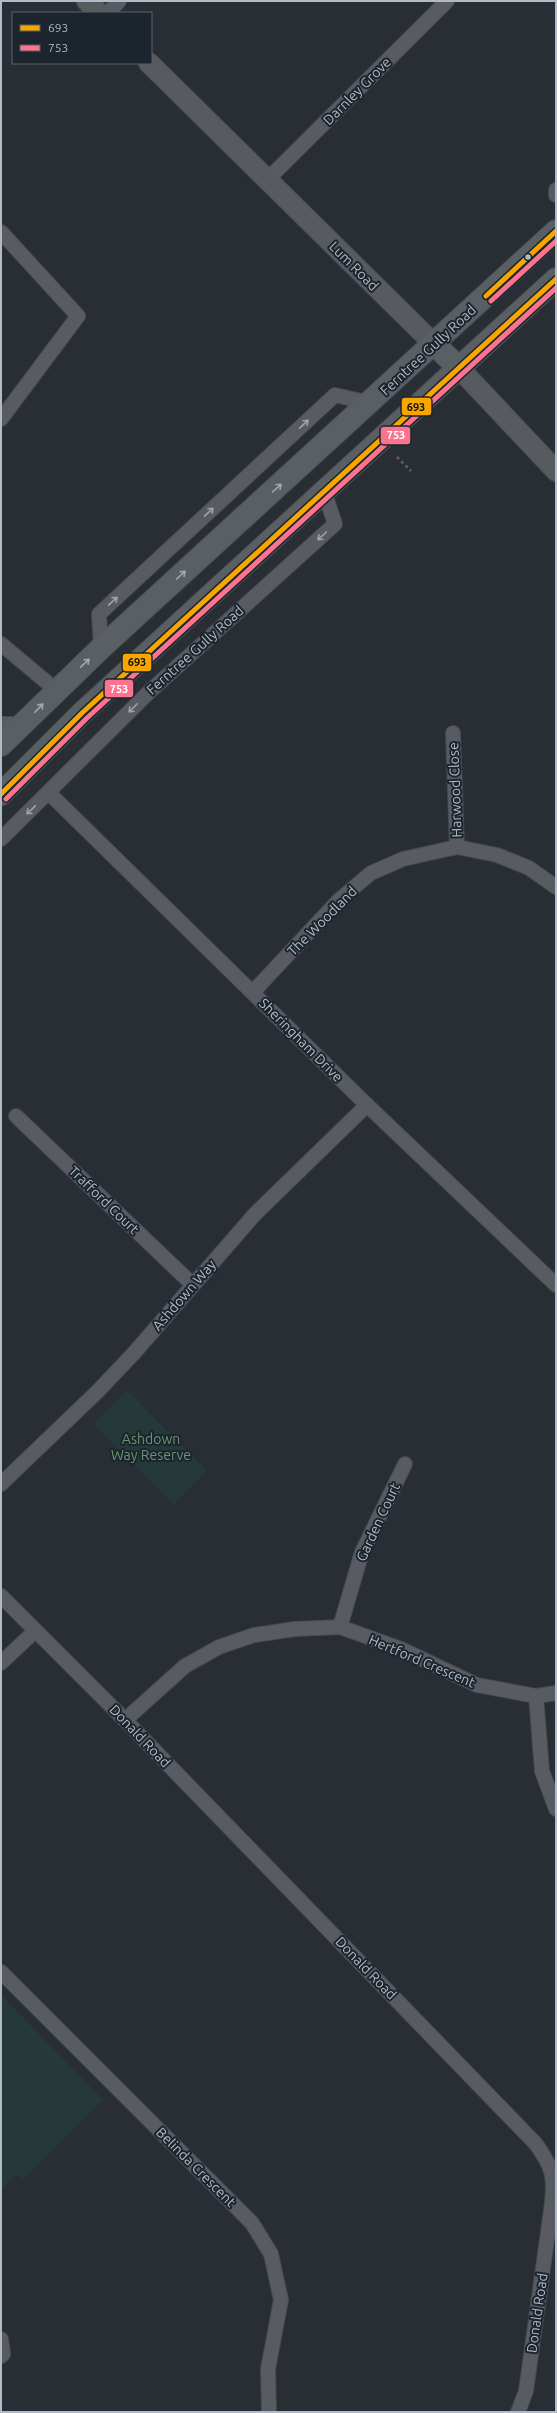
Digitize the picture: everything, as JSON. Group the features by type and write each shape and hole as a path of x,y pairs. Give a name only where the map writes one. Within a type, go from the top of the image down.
{"main road":[{"name":"Ferntree Gully Road","path":"1,745 101,648 556,231"},
{"name":"Ferntree Gully Road","path":"1,794 82,713 324,491 460,369 548,295 556,279"},
{"name":"Lum Road","path":"434,344 460,369"},
{"path":"301,466 324,491"},
{"path":"56,690 82,713"}],"street":[{"path":"86,1 98,12"},
{"path":"109,12 119,1"},
{"name":"Darnley Grove","path":"267,180 447,1"},
{"name":"Lum Road","path":"150,64 434,344"},
{"path":"556,190 556,195"},
{"path":"1,232 78,316 1,419"},
{"name":"Lum Road","path":"460,369 556,471"},
{"name":"Ferntree Gully Road","path":"101,648 99,614 335,395 370,403"},
{"name":"Ferntree Gully Road","path":"1,839 148,693 335,524 324,491"},
{"path":"1,644 56,690"},
{"path":"1,724 23,724"},
{"name":"Harwood Close","path":"453,733 457,847"},
{"name":"Sheringham Drive","path":"49,793 367,1105 556,1285"},
{"name":"The Woodland","path":"253,992 339,900 371,873 403,859 457,847 497,855 529,868 556,887"},
{"name":"Ashdown Way","path":"1,1484 108,1380 255,1214 367,1105"},
{"name":"Trafford Court","path":"16,1116 192,1284"},
{"name":"Garden Court","path":"340,1627 362,1552 405,1464"},
{"name":"Donald Road","path":"1,1596 125,1720 536,2144 549,2162 555,2180 526,2391 518,2412"},
{"name":"Hertford Crescent","path":"125,1720 185,1666 219,1647 254,1635 295,1628 340,1627 401,1649 477,1685 536,1696 556,1693"},
{"path":"1,1663 35,1631"},
{"path":"536,1696 542,1771 556,1808"},
{"name":"Belinda Crescent","path":"1,1972 256,2229 271,2254 281,2300 268,2369 269,2412"},
{"path":"1,2339 3,2354 1,2356"}],"path":[{"path":"397,457 411,471"}],"green space":[{"name":"Ashdown Way Reserve","path":"127,1390 207,1471 174,1504 95,1424"},
{"path":"1,1995 103,2100 23,2179 17,2174 1,2189"}],"transit line":[{"name":"693","path":"486,296 556,231"},
{"name":"753","path":"491,301 556,241"},
{"name":"693","path":"1,794 82,713 556,279"},
{"name":"753","path":"6,799 87,718 556,288"}]}
